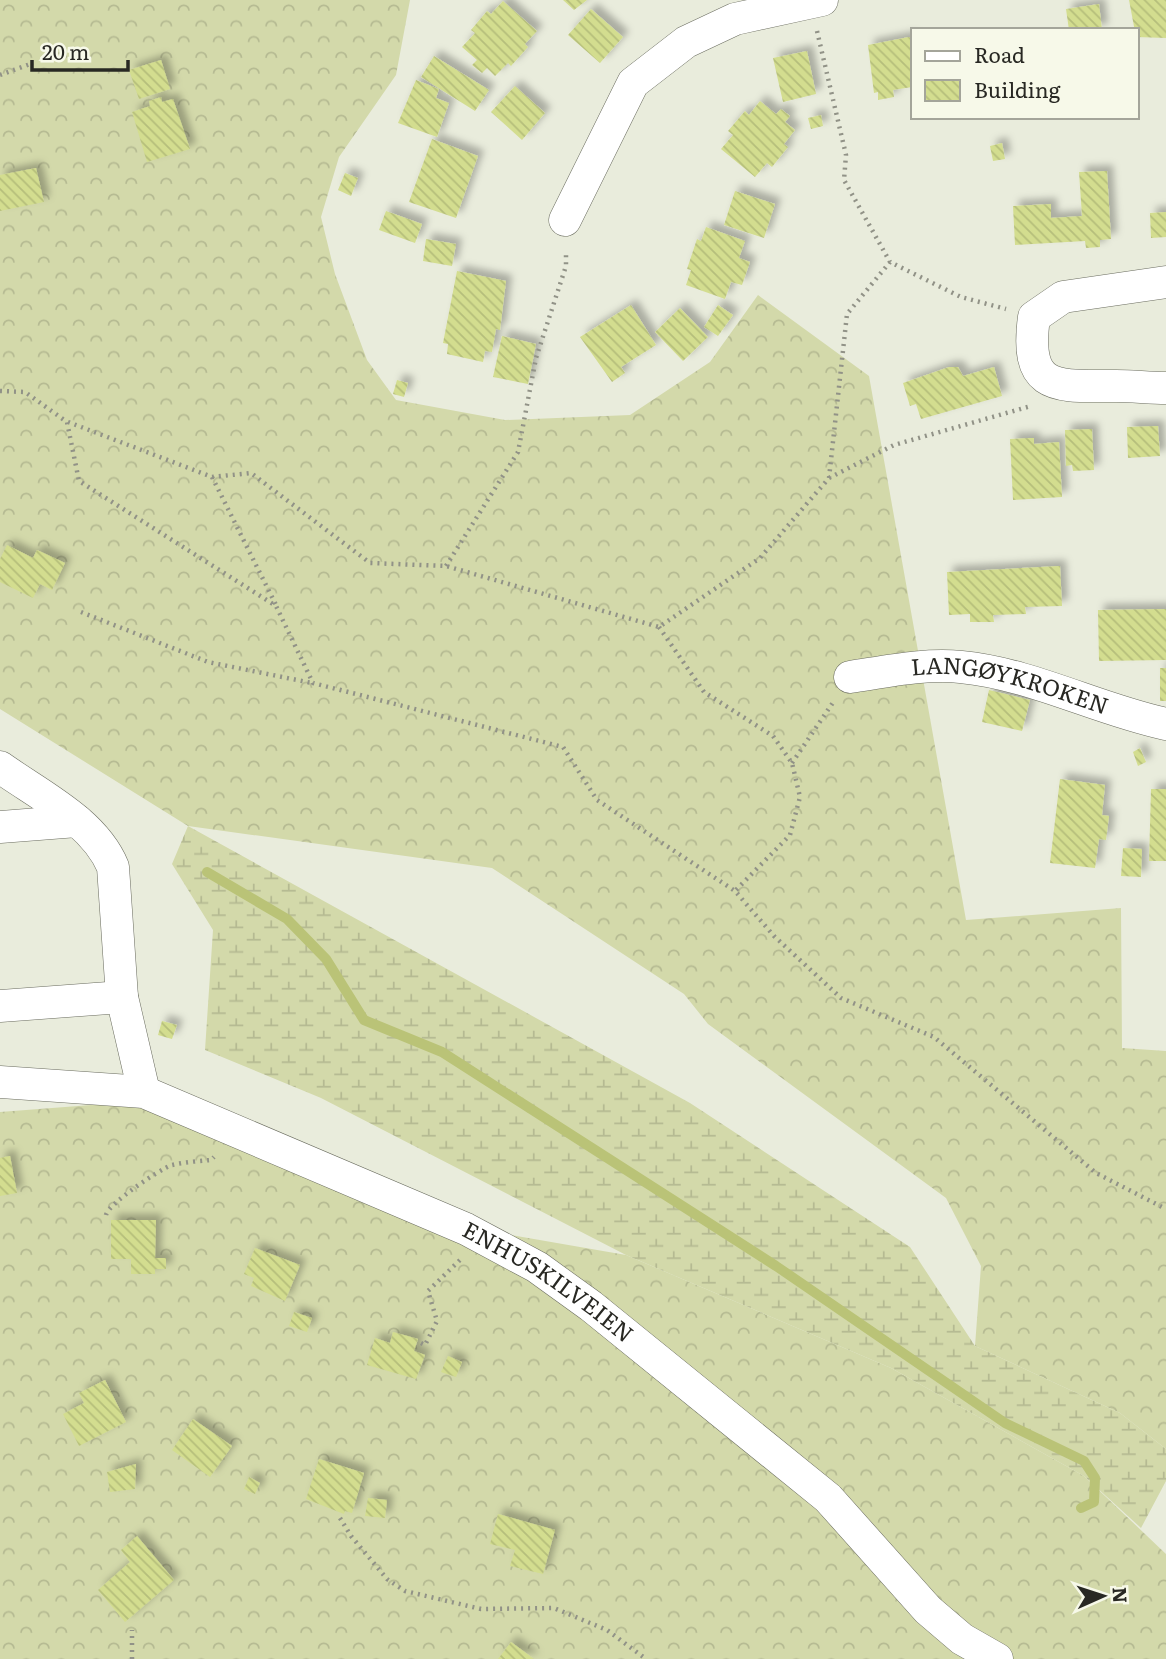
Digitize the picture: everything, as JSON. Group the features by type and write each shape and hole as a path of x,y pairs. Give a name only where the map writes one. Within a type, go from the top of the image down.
{"street":[{"path":"565,220 633,83 686,42 735,19 816,1"},
{"path":"1166,282 1063,297 1034,317 1031,343 1037,369 1049,382 1072,388 1166,388"},
{"name":"LANGØYKROKEN","path":"850,677 959,666 1035,681 1138,718 1166,724"},
{"path":"0,767 76,821 108,854 113,867 122,997 144,1092"},
{"path":"0,827 76,821"},
{"path":"0,1006 122,997"},
{"name":"ENHUSKILVEIEN","path":"0,1082 144,1092 466,1229 537,1267 591,1306 828,1497 928,1610 962,1639 998,1659"}],"path":[{"path":"816,1 846,155 844,180 890,262 961,297 1034,317"},
{"path":"0,75 33,63"},
{"path":"446,566 518,452 536,359 566,266 565,220"},
{"path":"828,478 846,314 890,262"},
{"path":"659,627 760,558 828,478 894,445 1051,400 1072,388"},
{"path":"0,391 25,392 67,422 212,477 251,473 370,563 446,566 659,627 704,692 773,736 792,763 800,797 790,835 735,891"},
{"path":"67,422 79,481 276,606"},
{"path":"212,477 313,683"},
{"path":"80,612 208,662 313,683 562,747 597,800 735,891 774,936 841,998 934,1037 1096,1172 1166,1209"},
{"path":"792,763 850,677"},
{"path":"106,1215 107,1209 170,1166 195,1162"},
{"path":"421,1343 425,1345 437,1321 428,1292 457,1265"},
{"path":"340,1518 351,1536 387,1578 405,1591 481,1609 554,1608 607,1630 646,1659"},
{"path":"132,1630 132,1659"}],"green space":[{"path":"0,0 410,0 396,75 339,157 321,217 335,274 367,360 396,400 505,420 630,415 710,362 758,295 869,376 966,920 1121,908 1122,1048 1166,1051 1166,1449 1120,1413 975,1346 981,1266 946,1198 708,1024 684,994 492,868 188,826 0,709"},
{"path":"188,826 690,1103 910,1247 975,1346 1120,1413 1166,1449 1166,1481 1141,1528 1084,1476 891,1368 626,1255 321,1098 205,1050 213,930 172,864"},
{"path":"143,1101 395,1215 626,1255 891,1368 1084,1476 1166,1554 1166,1659 0,1659 0,1112"}],"building":[{"path":"563,0 587,0 574,10"},
{"path":"1129,0 1166,0 1166,38 1138,37 1138,28 1134,28"},
{"path":"503,1 537,31 525,44 528,47 511,66 508,63 495,76 487,68 482,73 472,65 477,60 462,47 475,33 471,30 487,11 491,14"},
{"path":"1099,4 1102,28 1069,28 1066,9"},
{"path":"591,9 623,37 600,63 568,35"},
{"path":"911,38 911,87 893,90 894,97 878,100 878,92 874,93 868,45"},
{"path":"807,51 816,94 783,102 773,58"},
{"path":"434,56 489,90 475,111 421,77"},
{"path":"161,60 170,89 139,99 129,70"},
{"path":"416,80 439,89 436,98 449,103 437,137 398,123"},
{"path":"515,86 545,113 522,140 491,112"},
{"path":"161,97 162,102 173,99 190,149 147,162 132,112 150,106 149,101"},
{"path":"760,101 776,114 781,109 790,116 785,122 795,130 784,144 788,147 772,167 767,163 755,177 721,149 733,135 728,131 745,111 749,115"},
{"path":"821,115 823,126 811,129 808,118"},
{"path":"432,139 478,156 456,218 409,202"},
{"path":"1002,143 1005,159 993,161 990,146"},
{"path":"36,168 44,202 0,211 0,175"},
{"path":"1107,171 1111,239 1100,240 1100,247 1086,248 1085,241 1015,245 1013,206 1051,204 1051,218 1082,216 1079,172"},
{"path":"345,173 358,178 351,196 338,190"},
{"path":"735,191 775,204 764,238 724,225"},
{"path":"386,211 422,224 415,243 379,230"},
{"path":"1166,212 1166,237 1151,238 1150,213"},
{"path":"706,227 745,241 739,258 750,262 742,285 731,282 725,299 686,285 691,270 687,269 697,239 701,241"},
{"path":"426,239 456,244 452,266 423,261"},
{"path":"457,271 506,281 500,330 496,329 492,352 485,351 483,362 447,354 448,344 443,343"},
{"path":"631,305 656,345 621,367 625,373 612,382 580,337"},
{"path":"718,305 733,315 718,336 704,327"},
{"path":"680,308 708,337 683,361 655,332"},
{"path":"502,336 536,344 528,384 493,377"},
{"path":"949,367 958,367 963,376 994,367 1002,396 921,419 916,404 910,406 903,383"},
{"path":"397,380 408,383 404,397 393,394"},
{"path":"1158,426 1160,456 1128,458 1127,427"},
{"path":"1092,429 1094,470 1073,471 1072,465 1066,466 1065,430"},
{"path":"1034,438 1034,444 1059,442 1062,497 1013,500 1010,439"},
{"path":"7,545 33,558 37,550 65,563 52,590 40,584 33,598 0,582 0,559"},
{"path":"1060,566 1062,606 1025,607 1026,614 993,615 994,622 970,622 970,614 949,615 947,572"},
{"path":"1166,609 1166,660 1099,661 1098,610"},
{"path":"1160,668 1166,668 1166,701 1160,701"},
{"path":"989,690 1030,700 1022,731 982,722"},
{"path":"1140,748 1146,762 1138,766 1133,752"},
{"path":"1060,779 1105,785 1102,815 1109,816 1106,840 1099,839 1095,868 1050,863"},
{"path":"1151,789 1166,789 1166,861 1149,861"},
{"path":"1123,848 1142,849 1141,877 1121,876"},
{"path":"162,1021 177,1025 172,1039 158,1035"},
{"path":"10,1156 17,1193 0,1196 0,1158"},
{"path":"111,1220 156,1220 155,1258 166,1258 166,1269 155,1269 155,1274 131,1274 131,1259 111,1259"},
{"path":"255,1248 300,1265 285,1301 251,1286 254,1278 244,1274"},
{"path":"294,1312 312,1318 307,1332 289,1326"},
{"path":"393,1332 418,1339 414,1351 425,1355 416,1379 367,1365 375,1338 390,1343"},
{"path":"448,1356 462,1362 456,1377 441,1372"},
{"path":"105,1380 126,1422 79,1446 63,1414 84,1403 79,1393"},
{"path":"193,1419 232,1446 210,1477 172,1450"},
{"path":"319,1459 364,1473 352,1513 345,1511 344,1514 306,1499"},
{"path":"136,1464 135,1489 110,1492 107,1472"},
{"path":"249,1477 260,1483 255,1494 244,1489"},
{"path":"368,1498 387,1500 385,1518 365,1516"},
{"path":"498,1514 555,1530 543,1574 510,1566 515,1550 490,1544"},
{"path":"137,1536 174,1580 125,1622 98,1590 130,1562 121,1550"},
{"path":"511,1642 534,1659 498,1659"}],"waterway":[{"path":"207,872 287,919 326,959 364,1020 442,1052 776,1266 1005,1423 1084,1461 1095,1478 1094,1502 1081,1508"}]}
